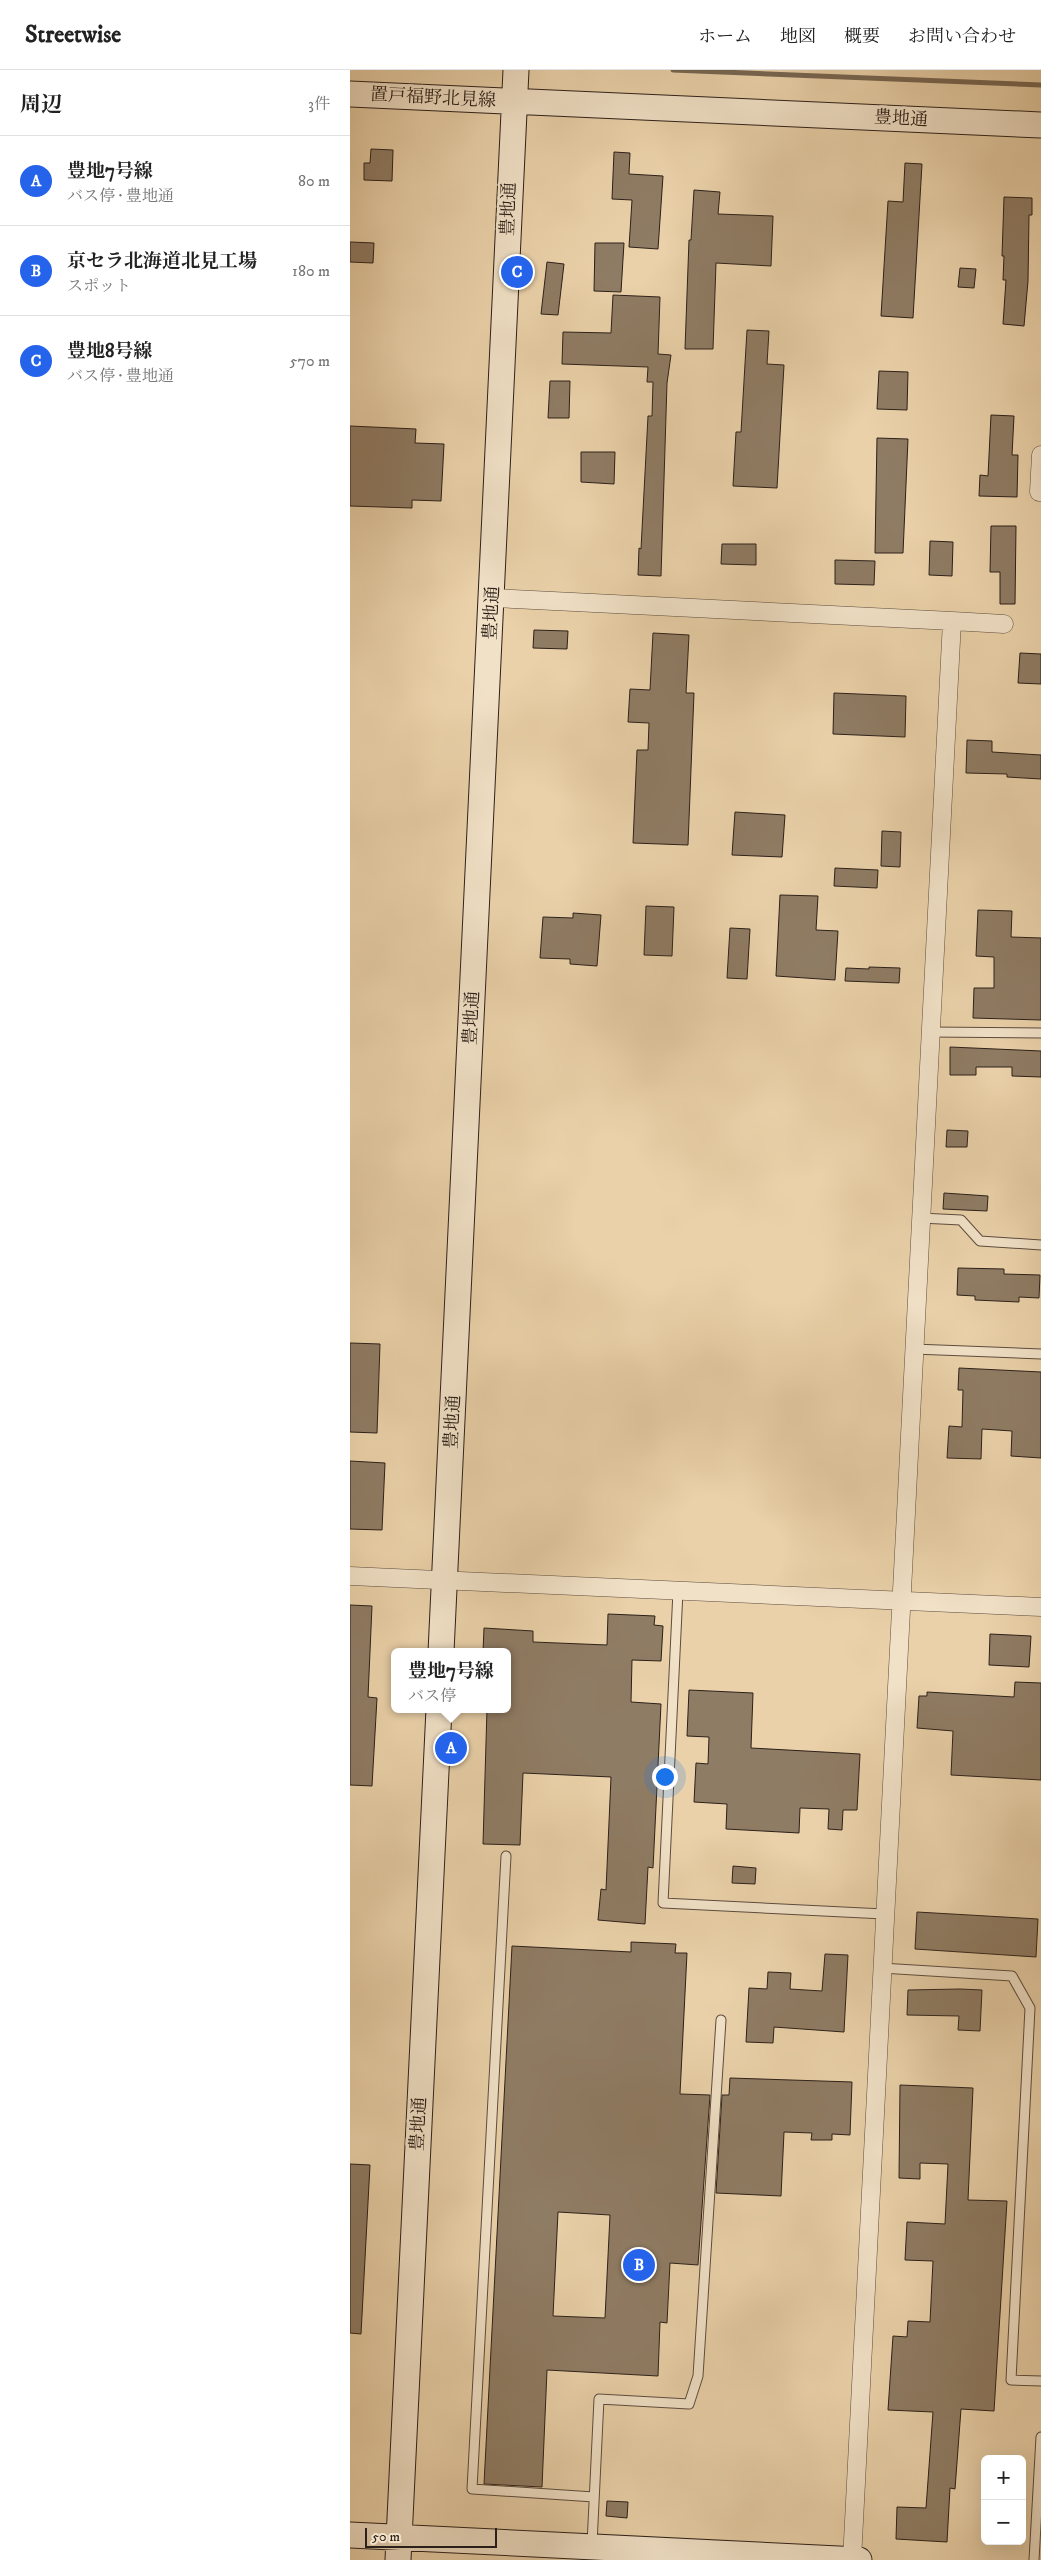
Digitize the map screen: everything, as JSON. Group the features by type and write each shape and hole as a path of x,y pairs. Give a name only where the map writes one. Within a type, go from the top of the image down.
{"main road":[{"name":"置戸福野北見線","path":"350,94 514,102 516,70"},
{"name":"豊地通","path":"441,1648 493,598 514,102 1041,125"},
{"name":"豊地通","path":"398,2549 439,1713"},
{"path":"350,2535 398,2549 592,2547 859,2560"}],"street":[{"path":"1041,455 1039,492 1041,492"},
{"path":"493,598 1004,624"},
{"path":"852,2560 899,1601 952,621"},
{"path":"350,1576 1041,1608"}],"lane":[{"path":"930,1032 1041,1033"},
{"path":"920,1218 961,1220 980,1241 1041,1245"},
{"path":"913,1349 1041,1354"},
{"path":"678,1591 663,1903 884,1914"},
{"path":"506,1856 472,2489 594,2497"},
{"path":"881,1968 1012,1976 1030,2008 1011,2380 1041,2381"},
{"path":"592,2547 599,2399 689,2404 698,2376 721,2020"},
{"path":"1034,2560 1041,2437"}],"building":[{"path":"371,149 393,150 392,181 364,180 364,163 370,163"},
{"path":"614,152 630,153 629,174 663,176 658,249 629,247 632,200 612,199"},
{"path":"905,163 922,164 913,318 881,316 888,201 903,202"},
{"path":"694,190 720,192 718,214 773,216 771,266 716,263 713,349 685,349 689,240 691,240"},
{"path":"1004,197 1032,198 1032,215 1029,215 1028,281 1024,326 1003,324 1006,280 1003,280 1004,256 1002,256"},
{"path":"350,242 374,243 373,263 350,262"},
{"path":"595,243 624,243 621,292 594,291"},
{"path":"547,262 564,264 558,315 541,314"},
{"path":"960,268 976,269 974,288 958,287"},
{"path":"613,295 660,297 658,354 671,355 667,383 661,576 638,575 648,416 652,416 653,382 647,382 648,367 562,364 563,332 611,333"},
{"path":"747,330 769,331 767,364 784,365 777,488 733,486 736,432 741,432"},
{"path":"879,371 908,372 907,410 877,409"},
{"path":"550,381 570,381 569,418 548,418"},
{"path":"991,415 1014,416 1012,455 1018,455 1017,497 979,496 980,475 988,476"},
{"path":"350,426 416,429 415,443 444,444 441,501 412,500 412,508 350,506"},
{"path":"877,438 908,439 903,553 875,553"},
{"path":"581,452 615,452 614,484 581,482"},
{"path":"991,526 1016,526 1015,604 1000,604 1000,572 990,572"},
{"path":"930,541 953,542 952,576 929,575"},
{"path":"722,544 756,544 756,565 721,564"},
{"path":"835,560 875,561 874,585 835,584"},
{"path":"534,630 568,631 567,649 533,648"},
{"path":"653,633 689,635 686,693 694,693 688,845 633,843 637,750 648,750 649,723 628,722 630,689 650,690"},
{"path":"1020,653 1041,654 1041,684 1018,683"},
{"path":"834,693 906,696 905,737 833,734"},
{"path":"967,740 992,741 992,752 1041,755 1041,779 1007,777 1007,774 966,773"},
{"path":"735,812 785,815 782,857 732,855"},
{"path":"882,831 901,832 900,867 881,866"},
{"path":"835,868 878,870 877,888 834,886"},
{"path":"780,895 818,896 816,930 838,931 835,980 776,976"},
{"path":"646,906 674,907 672,956 644,955"},
{"path":"978,910 1012,911 1011,937 1041,938 1041,1020 973,1018 974,988 994,988 994,957 976,956"},
{"path":"573,913 601,915 597,966 570,964 570,959 540,958 543,917 573,918"},
{"path":"730,928 750,929 747,979 727,978"},
{"path":"869,967 900,968 899,983 845,981 846,968 869,969"},
{"path":"950,1047 1041,1051 1041,1077 1012,1076 1012,1067 976,1067 976,1075 950,1075"},
{"path":"947,1130 968,1131 967,1147 946,1147"},
{"path":"944,1193 988,1196 987,1211 943,1209"},
{"path":"958,1268 1004,1269 1004,1274 1040,1275 1039,1298 1019,1297 1019,1302 975,1300 975,1296 957,1295"},
{"path":"350,1343 380,1344 377,1433 350,1432"},
{"path":"959,1368 1041,1372 1041,1458 1011,1456 1012,1431 982,1429 981,1459 947,1458 949,1426 962,1427 963,1390 958,1390"},
{"path":"350,1461 385,1463 382,1530 350,1529"},
{"path":"350,1605 372,1606 368,1697 377,1698 372,1786 350,1785"},
{"path":"608,1614 655,1616 654,1625 663,1626 661,1661 632,1660 631,1702 661,1704 653,1868 648,1867 645,1924 598,1920 601,1889 606,1890 611,1777 523,1773 520,1845 483,1844 487,1713 511,1713 511,1648 483,1648 484,1628 533,1631 533,1642 607,1645"},
{"path":"990,1634 1031,1636 1029,1667 989,1665"},
{"path":"1015,1682 1041,1683 1041,1780 951,1775 953,1731 917,1728 919,1696 927,1696 927,1692 1014,1697"},
{"path":"689,1690 753,1693 751,1748 860,1754 857,1810 843,1810 842,1830 828,1829 829,1809 800,1808 799,1833 726,1829 727,1804 694,1802 696,1763 708,1764 709,1737 687,1736"},
{"path":"733,1866 756,1868 755,1884 732,1883"},
{"path":"917,1912 1038,1919 1036,1957 915,1949"},
{"path":"631,1942 676,1944 675,1953 687,1953 680,2094 710,2095 698,2265 670,2263 667,2323 660,2322 658,2376 547,2370 542,2487 484,2484 512,1946 631,1952","holes":["558,2212 610,2215 605,2318 553,2316"]},
{"path":"825,1954 848,1955 844,2032 774,2027 773,2043 746,2042 749,1988 767,1989 768,1972 791,1973 790,1989 822,1991"},
{"path":"908,1990 982,1990 980,2031 958,2030 959,2016 907,2015"},
{"path":"730,2078 852,2082 850,2135 832,2134 832,2140 811,2140 812,2133 784,2132 781,2196 716,2193 722,2095 729,2095"},
{"path":"900,2085 973,2088 968,2200 1007,2201 994,2411 961,2409 955,2489 950,2488 947,2542 896,2539 897,2507 926,2508 933,2412 888,2410 893,2336 907,2337 908,2321 930,2322 933,2261 905,2260 907,2222 945,2224 948,2164 920,2163 920,2179 899,2178"},
{"path":"350,2164 370,2165 361,2334 350,2333"},
{"path":"607,2501 628,2502 627,2518 606,2516"}],"waterway":[{"path":"673,70 1041,85"}],"place":[{"name":"豊地8号線","path":"517,272"},
{"name":"豊地7号線","path":"451,1748"},
{"name":"京セラ北海道北見工場","path":"639,2265"}]}
